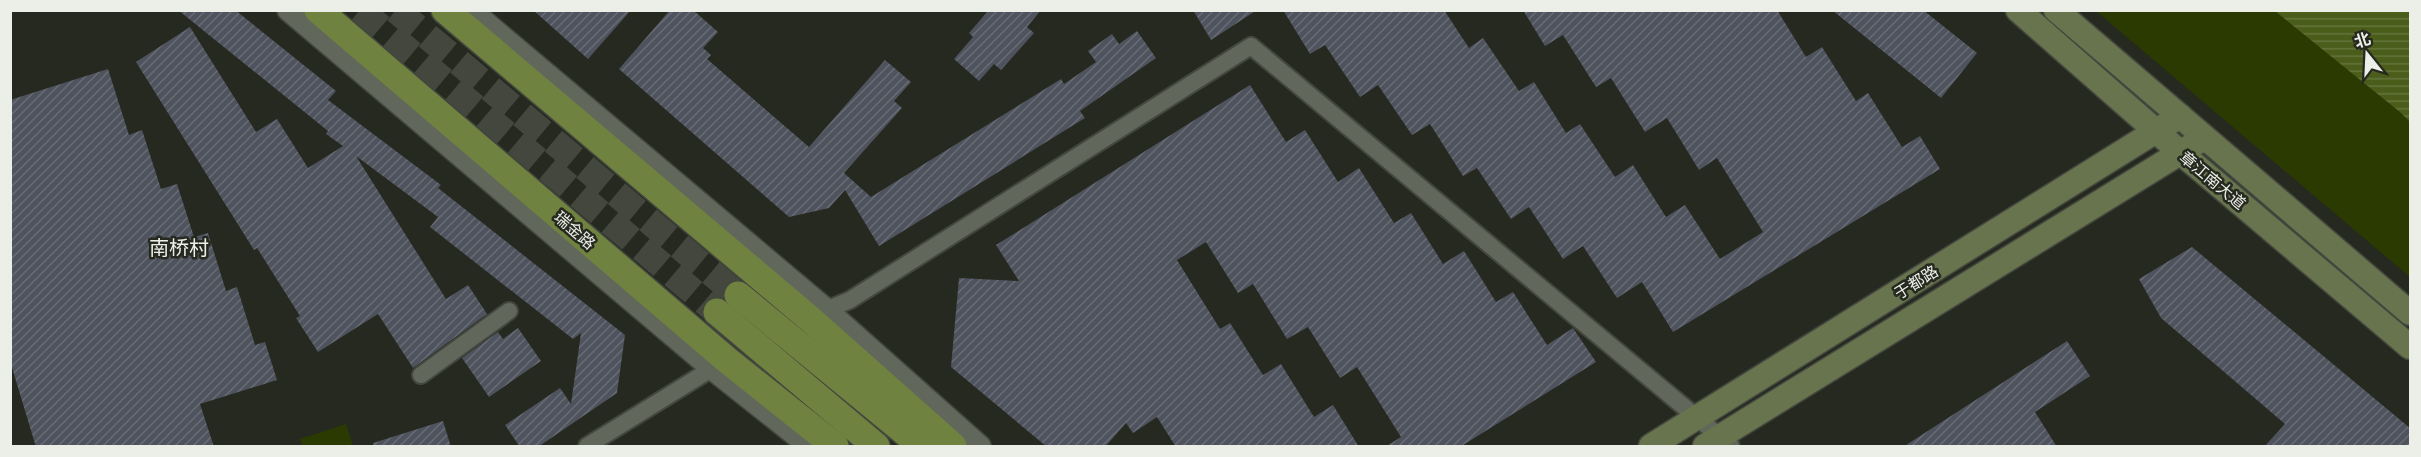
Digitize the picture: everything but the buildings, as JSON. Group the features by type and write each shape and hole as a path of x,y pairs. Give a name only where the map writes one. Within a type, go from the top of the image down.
{"main road":[{"name":"瑞金路","path":"318,10 720,364 835,447"},
{"path":"445,10 818,314 953,447"},
{"name":"章江南大道","path":"2018,10 2181,153 2410,347"},
{"name":"章江南大道","path":"2056,10 2410,313"},
{"name":"于都路","path":"1651,447 2158,132 2180,116"},
{"name":"于都路","path":"1719,443 2204,138"},
{"path":"738,295 922,447"},
{"path":"717,312 876,447"}],"street":[{"path":"288,10 720,364 808,447"},
{"path":"471,10 818,314 980,447"},
{"path":"818,314 850,300 1251,46 1697,417 1719,443"},
{"path":"421,375 509,311"},
{"path":"587,447 720,364"}],"shaded area":[{"path":"2096,11 2275,11 2401,113 2410,122 2410,277"},
{"path":"2275,11 2410,11 2410,122 2401,113"},
{"path":"346,424 353,446 302,446 300,439"}],"tunnel":[{"path":"360,10 717,312"},
{"path":"396,10 738,295"}],"district":[{"name":"南桥村","path":"179,248"}]}
